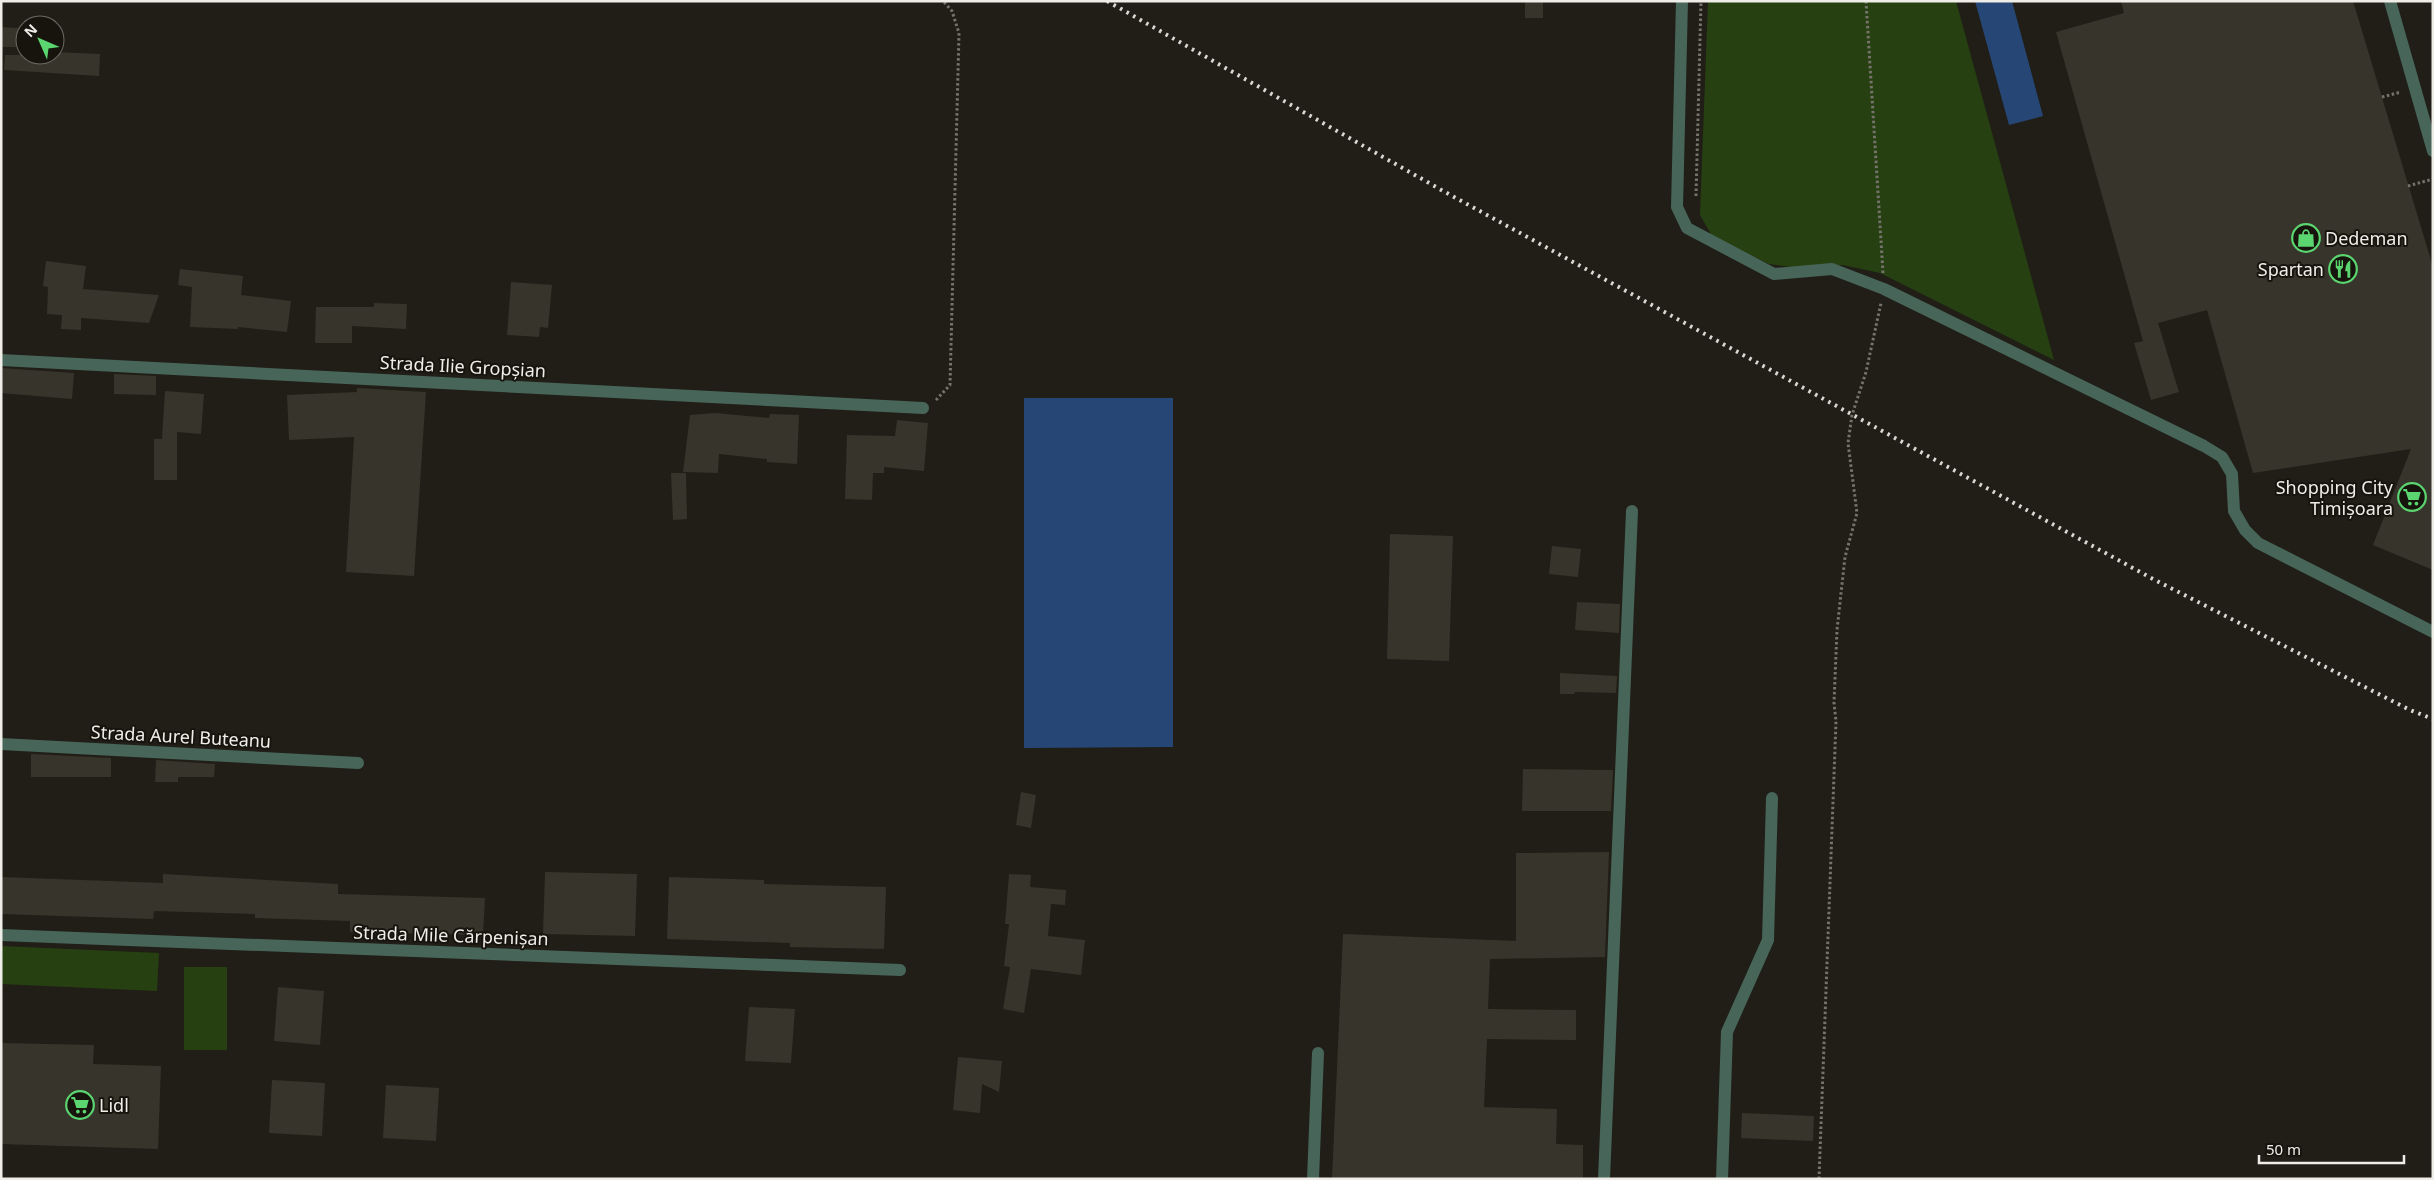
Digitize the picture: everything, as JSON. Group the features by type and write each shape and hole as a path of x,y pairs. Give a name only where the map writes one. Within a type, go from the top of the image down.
{"street":[{"path":"1682,1 1676,207 1687,228 1774,274 1832,269 1884,289 2204,446 2222,458 2232,474 2234,511 2245,530 2258,543 2433,632"},
{"path":"2390,1 2433,151"},
{"name":"Strada Ilie Gropșian","path":"1,360 923,408"},
{"path":"1604,1179 1632,511"},
{"name":"Strada Aurel Buteanu","path":"1,744 358,763"},
{"path":"1722,1179 1726,1032 1768,940 1772,798"},
{"name":"Strada Mile Cărpenișan","path":"1,935 900,970"},
{"path":"1313,1179 1318,1053"}],"path":[{"path":"923,408 938,398 950,385 960,32 952,11 943,1"},
{"path":"1696,196 1701,1"},
{"path":"1819,1179 1836,721 1834,703 1837,630 1845,557 1857,513 1848,443 1852,415 1866,372 1884,289 1866,1"},
{"path":"2408,186 2433,179"}],"green space":[{"path":"1708,1 1956,1 2054,360 1880,273 1843,265 1800,268 1769,264 1712,236 1700,215"},
{"path":"1,946 159,953 157,991 1,984"},
{"path":"184,967 227,967 227,1050 184,1050"}],"water":[{"path":"1975,1 2012,1 2043,116 2009,125"},
{"path":"1024,398 1173,398 1173,747 1024,748"}],"building":[{"path":"1525,1 1543,1 1543,18 1525,18"},
{"name":"Dedeman","path":"2121,1 2353,1 2433,267 2433,570 2373,545 2411,449 2253,473 2207,310 2158,323 2179,392 2151,400 2134,343 2143,341 2056,32 2124,13"},
{"path":"1,27 15,28 15,47 1,47"},
{"path":"65,52 100,54 99,76 4,70 5,55 15,55 15,65 65,65"},
{"path":"46,261 86,266 83,289 159,295 149,323 81,318 81,330 61,329 62,315 47,314 48,287 43,286"},
{"path":"180,269 243,276 241,295 291,301 287,332 238,327 238,329 190,327 192,287 178,285"},
{"path":"511,282 552,285 548,328 540,327 539,337 507,335"},
{"path":"374,303 407,304 406,329 352,326 352,343 315,343 316,307 374,307"},
{"path":"1,368 74,373 72,399 1,393"},
{"path":"114,374 156,376 156,395 114,394"},
{"path":"357,388 426,392 414,576 346,572 354,437 289,440 287,395 357,392"},
{"path":"165,391 204,394 201,434 177,432 177,480 154,480 154,439 162,439"},
{"path":"715,413 769,418 770,414 799,415 797,464 767,462 767,459 719,454 718,473 683,472 690,415"},
{"path":"897,420 928,423 924,471 884,467 884,473 873,473 872,500 845,499 847,435 895,436"},
{"path":"671,473 686,473 687,519 673,520"},
{"path":"1390,534 1453,536 1449,661 1387,659"},
{"path":"1552,546 1581,549 1578,577 1549,574"},
{"path":"1577,602 1620,604 1619,633 1575,630"},
{"path":"1560,673 1617,676 1616,693 1575,692 1574,694 1560,694"},
{"path":"31,754 111,758 111,777 31,777"},
{"path":"156,760 215,764 214,777 178,777 178,782 155,782"},
{"path":"1523,769 1613,770 1611,811 1522,811"},
{"path":"1021,792 1036,795 1031,828 1016,825"},
{"path":"1609,852 1605,957 1490,959 1488,1009 1576,1010 1576,1040 1487,1039 1484,1107 1557,1109 1556,1144 1583,1145 1583,1179 1332,1179 1343,934 1516,941 1516,853"},
{"path":"545,872 637,874 635,936 543,934"},
{"path":"163,874 338,884 338,894 485,898 483,935 350,932 350,921 255,918 255,914 154,911 153,919 1,914 1,877 163,883"},
{"path":"1009,874 1031,875 1030,887 1066,890 1065,905 1051,904 1048,936 1085,940 1081,975 1031,969 1024,1013 1003,1009 1010,967 1004,966 1009,924 1005,924"},
{"path":"669,877 764,880 764,884 886,887 884,949 790,947 790,943 667,939"},
{"path":"278,987 324,991 320,1045 274,1041"},
{"path":"749,1007 795,1009 791,1063 745,1061"},
{"name":"Lidl","path":"1,1043 94,1045 93,1064 161,1066 158,1149 1,1144"},
{"path":"958,1057 1002,1061 999,1092 982,1084 980,1113 953,1110"},
{"path":"272,1080 325,1083 322,1136 269,1133"},
{"path":"386,1085 439,1088 436,1141 383,1138"},
{"path":"1742,1113 1814,1116 1813,1141 1741,1138"}],"railway":[{"path":"1107,1 1445,192 2153,579 2410,710 2433,719"}],"place":[{"name":"Dedeman","path":"2306,238"},
{"name":"Spartan","path":"2343,269"},
{"name":"Shopping City Timișoara","path":"2412,497"},
{"name":"Lidl","path":"80,1105"}]}
